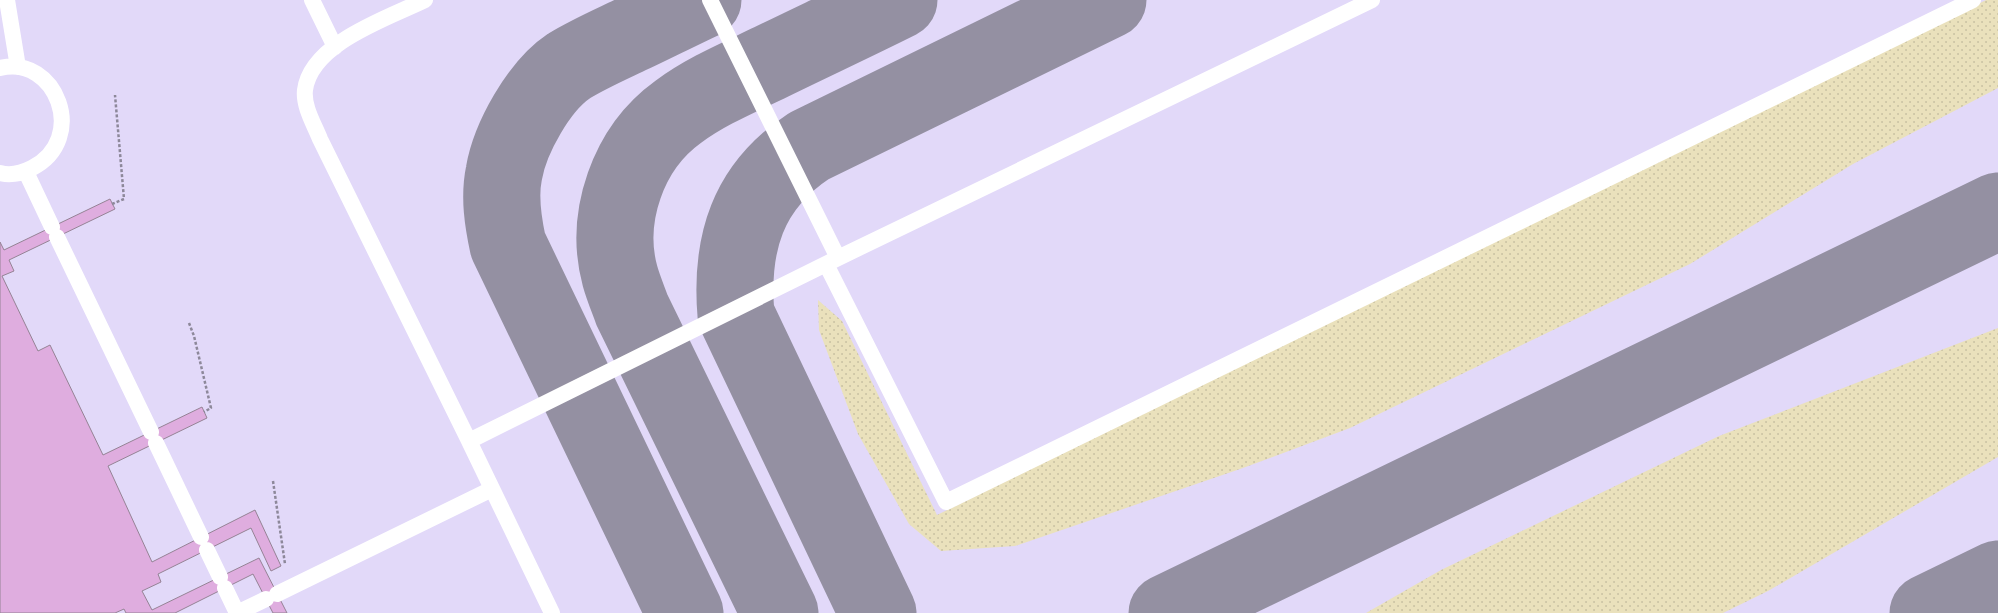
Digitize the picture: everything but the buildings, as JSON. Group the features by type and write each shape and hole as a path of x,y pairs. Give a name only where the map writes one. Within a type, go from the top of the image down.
{"lane":[{"path":"7,0 18,67"},
{"path":"312,0 335,47"},
{"path":"425,0 345,38 324,55 311,71 305,90 307,108 323,146 469,441 552,613"},
{"path":"710,0 946,502 1973,0"},
{"path":"469,441 832,261 1372,0"},
{"path":"0,68 18,67 30,71 50,87 61,109 62,120 61,134 57,145 41,164 26,172 8,175 0,173"},
{"path":"26,172 237,613 492,489"}],"path":[{"path":"112,204 124,198 115,94"},
{"path":"189,322 194,336 212,408 204,412"},
{"path":"273,481 286,568"}],"shaded area":[{"path":"0,0 1998,0 1998,613 0,613"}],"sand":[{"path":"1986,0 1998,0 1998,88 1853,164 1690,264 1350,428 1243,468 1015,546 941,551 909,524 858,434 819,330 818,300 842,321 937,515"},
{"path":"1998,328 1998,457 1768,591 1723,613 1366,613 1441,570 1719,436"}],"taxiway":[{"path":"685,613 508,245 503,218 502,191 507,159 519,129 537,99 558,75 569,66 590,54 703,0"},
{"path":"780,613 632,310 620,276 616,253 615,231 618,208 624,185 633,164 660,127 678,112 700,97 723,85 899,0"},
{"path":"878,613 736,315 736,264 740,241 747,219 757,199 771,180 788,162 809,146 1108,0"},
{"path":"1167,613 1998,211"},
{"path":"1928,613 1998,579"}]}
